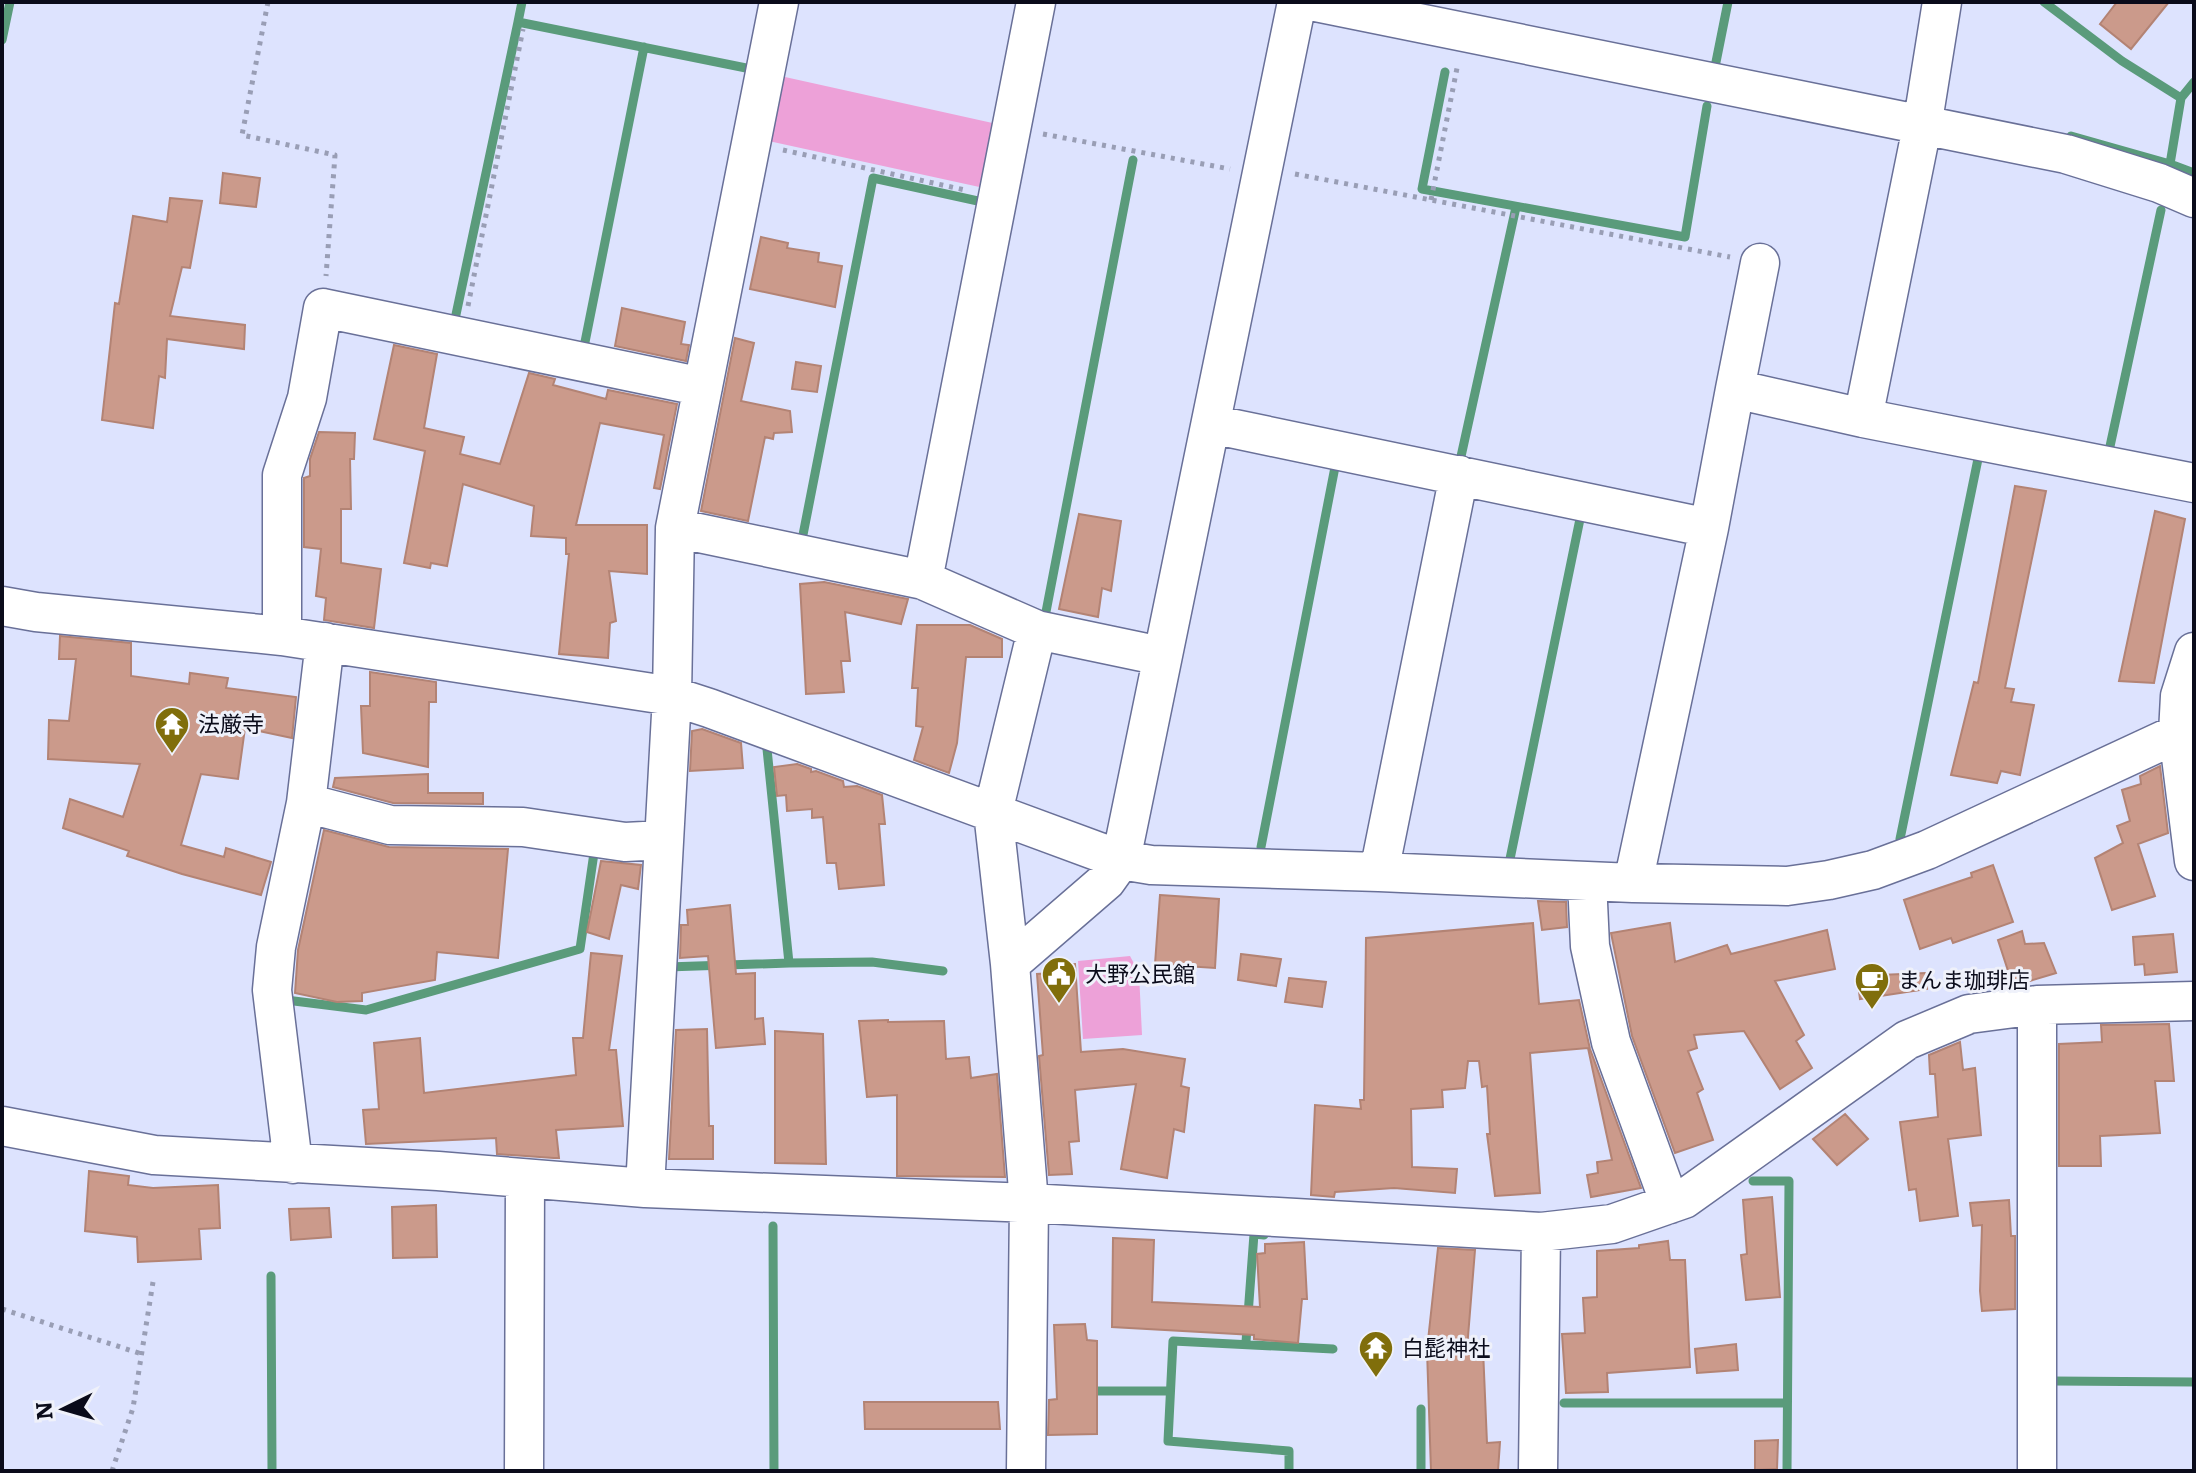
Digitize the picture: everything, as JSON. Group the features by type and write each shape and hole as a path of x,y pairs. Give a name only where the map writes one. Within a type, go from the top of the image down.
{"street":[{"path":"645,1188 672,696 675,528 779,2"},
{"path":"923,580 1036,2"},
{"path":"1010,964 1106,881 1121,860 1297,2"},
{"path":"1315,2 2066,154 2159,183 2194,198"},
{"path":"1863,418 1922,127 1942,2"},
{"path":"1633,883 1709,528 1760,263"},
{"path":"282,636 282,475 307,398 323,308 703,387"},
{"path":"1735,389 1863,418 2194,483"},
{"path":"1211,424 1709,528"},
{"path":"1379,872 1459,475"},
{"path":"675,528 923,580 1037,630 1161,656"},
{"path":"2,606 282,636 672,696 1121,860 1151,865 1787,886 1873,870 1927,850 2186,730"},
{"path":"1026,1471 1029,1203 1010,964 993,812 1037,630"},
{"path":"293,1164 272,990 276,947 306,803 325,642"},
{"path":"2194,652 2180,696 2186,730 2194,861"},
{"path":"306,803 390,825 523,827 625,842 663,840"},
{"path":"1587,881 1590,946 1611,1042 1670,1204"},
{"path":"2,1126 154,1155 438,1171 645,1188 1029,1203 1541,1232 1612,1224 1684,1199 1907,1040 1969,1014 2037,1005 2194,1001"},
{"path":"2037,1005 2037,1471"},
{"path":"524,1471 525,1179"},
{"path":"1538,1471 1541,1232"}],"path":[{"path":"268,2 242,135 335,155 323,308"},
{"path":"462,339 523,29"},
{"path":"1431,200 1463,33"},
{"path":"1011,127 1431,200 1760,263"},
{"path":"751,142 997,197"},
{"path":"112,1471 133,1408 153,1282"},
{"path":"2,1309 142,1354"}],"shaded area":[{"path":"776,75 997,124 984,188 764,140"},
{"path":"1130,956 1139,973 1142,1035 1083,1039 1078,961"}],"building":[{"path":"2117,2 2169,2 2131,49 2100,24"},
{"path":"223,173 260,178 256,207 220,203"},
{"path":"170,198 202,201 190,268 182,267 170,316 245,325 244,349 167,339 165,378 159,376 153,428 102,420 115,303 119,304 133,216 167,222"},
{"path":"761,237 788,243 787,248 819,253 818,262 842,266 835,307 750,289"},
{"path":"622,308 685,322 681,344 689,345 686,361 615,346"},
{"path":"735,338 754,343 741,401 790,411 792,432 774,433 773,439 765,437 748,521 701,511"},
{"path":"394,345 437,354 424,428 464,437 460,454 500,464 529,373 555,379 553,385 606,399 608,390 677,404 660,489 654,488 664,435 600,423 576,525 647,525 647,574 609,571 616,621 610,623 608,658 559,654 569,554 566,554 566,538 531,536 534,506 463,484 447,566 431,563 430,568 404,563 425,451 374,439"},
{"path":"796,362 821,366 817,392 792,389"},
{"path":"319,432 355,433 354,459 350,459 351,509 341,509 341,563 381,569 374,628 324,620 326,598 316,596 321,549 304,547 304,478 310,476 310,459"},
{"path":"2015,486 2046,491 2005,688 2014,689 2011,702 2034,705 2020,775 2001,771 1997,783 1951,775 1974,682 1978,683"},
{"path":"2155,511 2185,519 2154,683 2119,681"},
{"path":"1079,514 1121,521 1111,591 1102,588 1098,617 1059,609"},
{"path":"824,582 908,599 901,624 845,612 850,661 841,661 844,692 806,694 800,584"},
{"path":"917,625 970,625 1002,639 1002,657 966,657 957,743 949,773 914,760 923,727 916,726 918,688 912,688"},
{"path":"60,636 131,643 131,676 189,684 190,673 228,678 226,688 296,697 292,738 245,728 238,779 201,774 181,845 224,857 226,848 271,862 261,895 127,856 129,851 63,828 70,799 123,817 140,764 48,759 49,720 69,721 76,659 59,659"},
{"path":"370,672 436,682 436,702 429,702 428,767 363,753 361,706 370,706"},
{"path":"702,729 741,743 743,768 690,771 692,731"},
{"path":"797,764 811,769 811,772 843,781 844,787 857,786 882,795 885,824 879,824 884,885 839,889 836,863 827,863 823,817 812,818 812,809 787,811 786,795 777,796 774,767"},
{"path":"2160,766 2168,833 2138,844 2155,896 2112,910 2095,858 2123,843 2117,826 2130,821 2122,790 2141,784 2140,776"},
{"path":"428,774 428,793 483,793 483,804 393,803 333,787 335,778"},
{"path":"324,830 389,847 508,849 498,958 437,952 435,980 362,993 362,1001 337,1002 295,993 298,950"},
{"path":"601,861 641,865 638,889 621,885 609,939 587,932"},
{"path":"1993,865 2013,922 1953,943 1951,938 1920,949 1904,900 1972,877 1971,873"},
{"path":"1160,895 1219,899 1215,968 1155,964"},
{"path":"1538,901 1566,902 1567,927 1542,930"},
{"path":"730,905 736,974 755,973 755,1019 763,1018 765,1044 716,1048 708,956 680,958 681,925 688,925 687,910"},
{"path":"1533,923 1539,1004 1579,1000 1590,1049 1641,1188 1591,1197 1587,1175 1598,1173 1597,1162 1612,1160 1588,1048 1530,1053 1540,1193 1495,1196 1487,1134 1490,1134 1487,1086 1482,1087 1479,1061 1468,1061 1465,1088 1442,1090 1443,1107 1411,1109 1412,1167 1457,1169 1455,1193 1394,1188 1335,1192 1334,1197 1311,1195 1315,1105 1361,1109 1360,1100 1364,1100 1366,938"},
{"path":"1670,923 1675,962 1727,945 1731,954 1827,930 1835,969 1775,981 1804,1035 1796,1041 1812,1068 1780,1089 1744,1031 1694,1035 1697,1048 1688,1051 1703,1089 1697,1093 1713,1140 1675,1153 1632,1036 1611,933"},
{"path":"2022,931 2025,944 2044,943 2056,973 2013,986 1998,940"},
{"path":"2173,934 2177,972 2145,975 2144,964 2135,965 2133,937"},
{"path":"591,953 622,956 609,1050 616,1050 623,1126 556,1130 559,1158 497,1154 496,1138 366,1144 363,1110 379,1109 374,1043 420,1038 424,1093 576,1075 573,1038 583,1038"},
{"path":"1241,954 1281,959 1276,986 1238,980"},
{"path":"1075,964 1081,1052 1123,1049 1185,1059 1181,1086 1189,1088 1184,1132 1174,1129 1167,1178 1121,1169 1136,1084 1075,1090 1079,1141 1069,1142 1072,1174 1049,1175 1039,1056 1043,1055 1037,974 1052,973 1052,965"},
{"path":"1925,973 1927,989 1860,999 1857,976"},
{"path":"1289,978 1326,982 1322,1007 1285,1002"},
{"path":"859,1021 944,1021 946,1059 969,1057 971,1078 997,1074 1005,1177 897,1176 897,1095 867,1097"},
{"path":"2169,1024 2174,1081 2155,1081 2160,1133 2100,1136 2101,1166 2059,1166 2059,1044 2102,1042 2101,1025"},
{"path":"707,1029 709,1126 713,1126 713,1159 669,1159 676,1030"},
{"path":"775,1031 823,1034 826,1164 775,1163"},
{"path":"1960,1042 1963,1070 1975,1068 1981,1135 1948,1139 1958,1216 1920,1221 1916,1189 1909,1190 1900,1122 1938,1117 1935,1074 1930,1074 1929,1055"},
{"path":"1845,1114 1868,1139 1837,1165 1813,1139"},
{"path":"89,1171 129,1176 128,1185 153,1188 218,1185 220,1228 199,1229 201,1259 138,1262 137,1237 85,1231"},
{"path":"1772,1197 1780,1297 1746,1300 1741,1255 1747,1254 1743,1200"},
{"path":"2009,1200 2011,1236 2015,1236 2015,1309 1982,1311 1982,1225 1973,1226 1970,1203"},
{"path":"436,1205 437,1257 393,1258 392,1207"},
{"path":"329,1208 331,1237 291,1240 289,1209"},
{"path":"1113,1238 1154,1240 1152,1302 1260,1307 1257,1254 1265,1253 1265,1244 1304,1242 1307,1299 1302,1299 1298,1343 1254,1339 1254,1335 1112,1327"},
{"path":"1668,1241 1670,1260 1685,1260 1690,1367 1607,1373 1608,1392 1566,1393 1562,1334 1585,1333 1583,1298 1597,1297 1597,1251 1639,1248 1639,1245"},
{"path":"1438,1248 1475,1250 1467,1349 1483,1349 1487,1443 1500,1442 1498,1471 1431,1471 1427,1350"},
{"path":"1085,1324 1087,1340 1097,1341 1097,1434 1048,1435 1049,1400 1057,1399 1054,1325"},
{"path":"1736,1344 1738,1370 1697,1373 1695,1349"},
{"path":"864,1402 998,1402 1000,1429 865,1429"},
{"path":"1778,1440 1777,1469 1755,1470 1755,1441"}],"waterway":[{"path":"2,40 10,2"},
{"path":"518,22 522,2"},
{"path":"1708,66 1715,67 1728,2"},
{"path":"2044,2 2122,61 2181,98 2194,82"},
{"path":"450,323 454,324 518,22 756,70"},
{"path":"583,352 644,47"},
{"path":"1445,72 1422,189 1685,237 1707,106"},
{"path":"2181,98 2170,164 2194,173"},
{"path":"2071,136 2170,164"},
{"path":"1045,617 1133,160"},
{"path":"801,545 873,178 987,203 987,200"},
{"path":"1460,461 1516,207"},
{"path":"2109,451 2161,210"},
{"path":"1900,839 1978,459"},
{"path":"1261,847 1335,467"},
{"path":"1510,859 1580,519"},
{"path":"667,967 789,963 767,749"},
{"path":"286,1000 366,1010 580,949 594,853"},
{"path":"789,963 872,962 943,971"},
{"path":"1753,1181 1789,1181 1787,1471"},
{"path":"773,1226 774,1471"},
{"path":"1246,1342 1254,1234 1264,1235"},
{"path":"271,1276 272,1471"},
{"path":"1289,1471 1289,1451 1168,1441 1173,1341 1333,1349"},
{"path":"2053,1381 2194,1382"},
{"path":"1085,1391 1170,1391"},
{"path":"1564,1403 1787,1403"},
{"path":"1421,1409 1421,1471"}],"place":[{"name":"法厳寺","path":"172,755"},
{"name":"大野公民館","path":"1059,1005"},
{"name":"まんま珈琲店","path":"1872,1011"},
{"name":"白髭神社","path":"1376,1379"}]}
